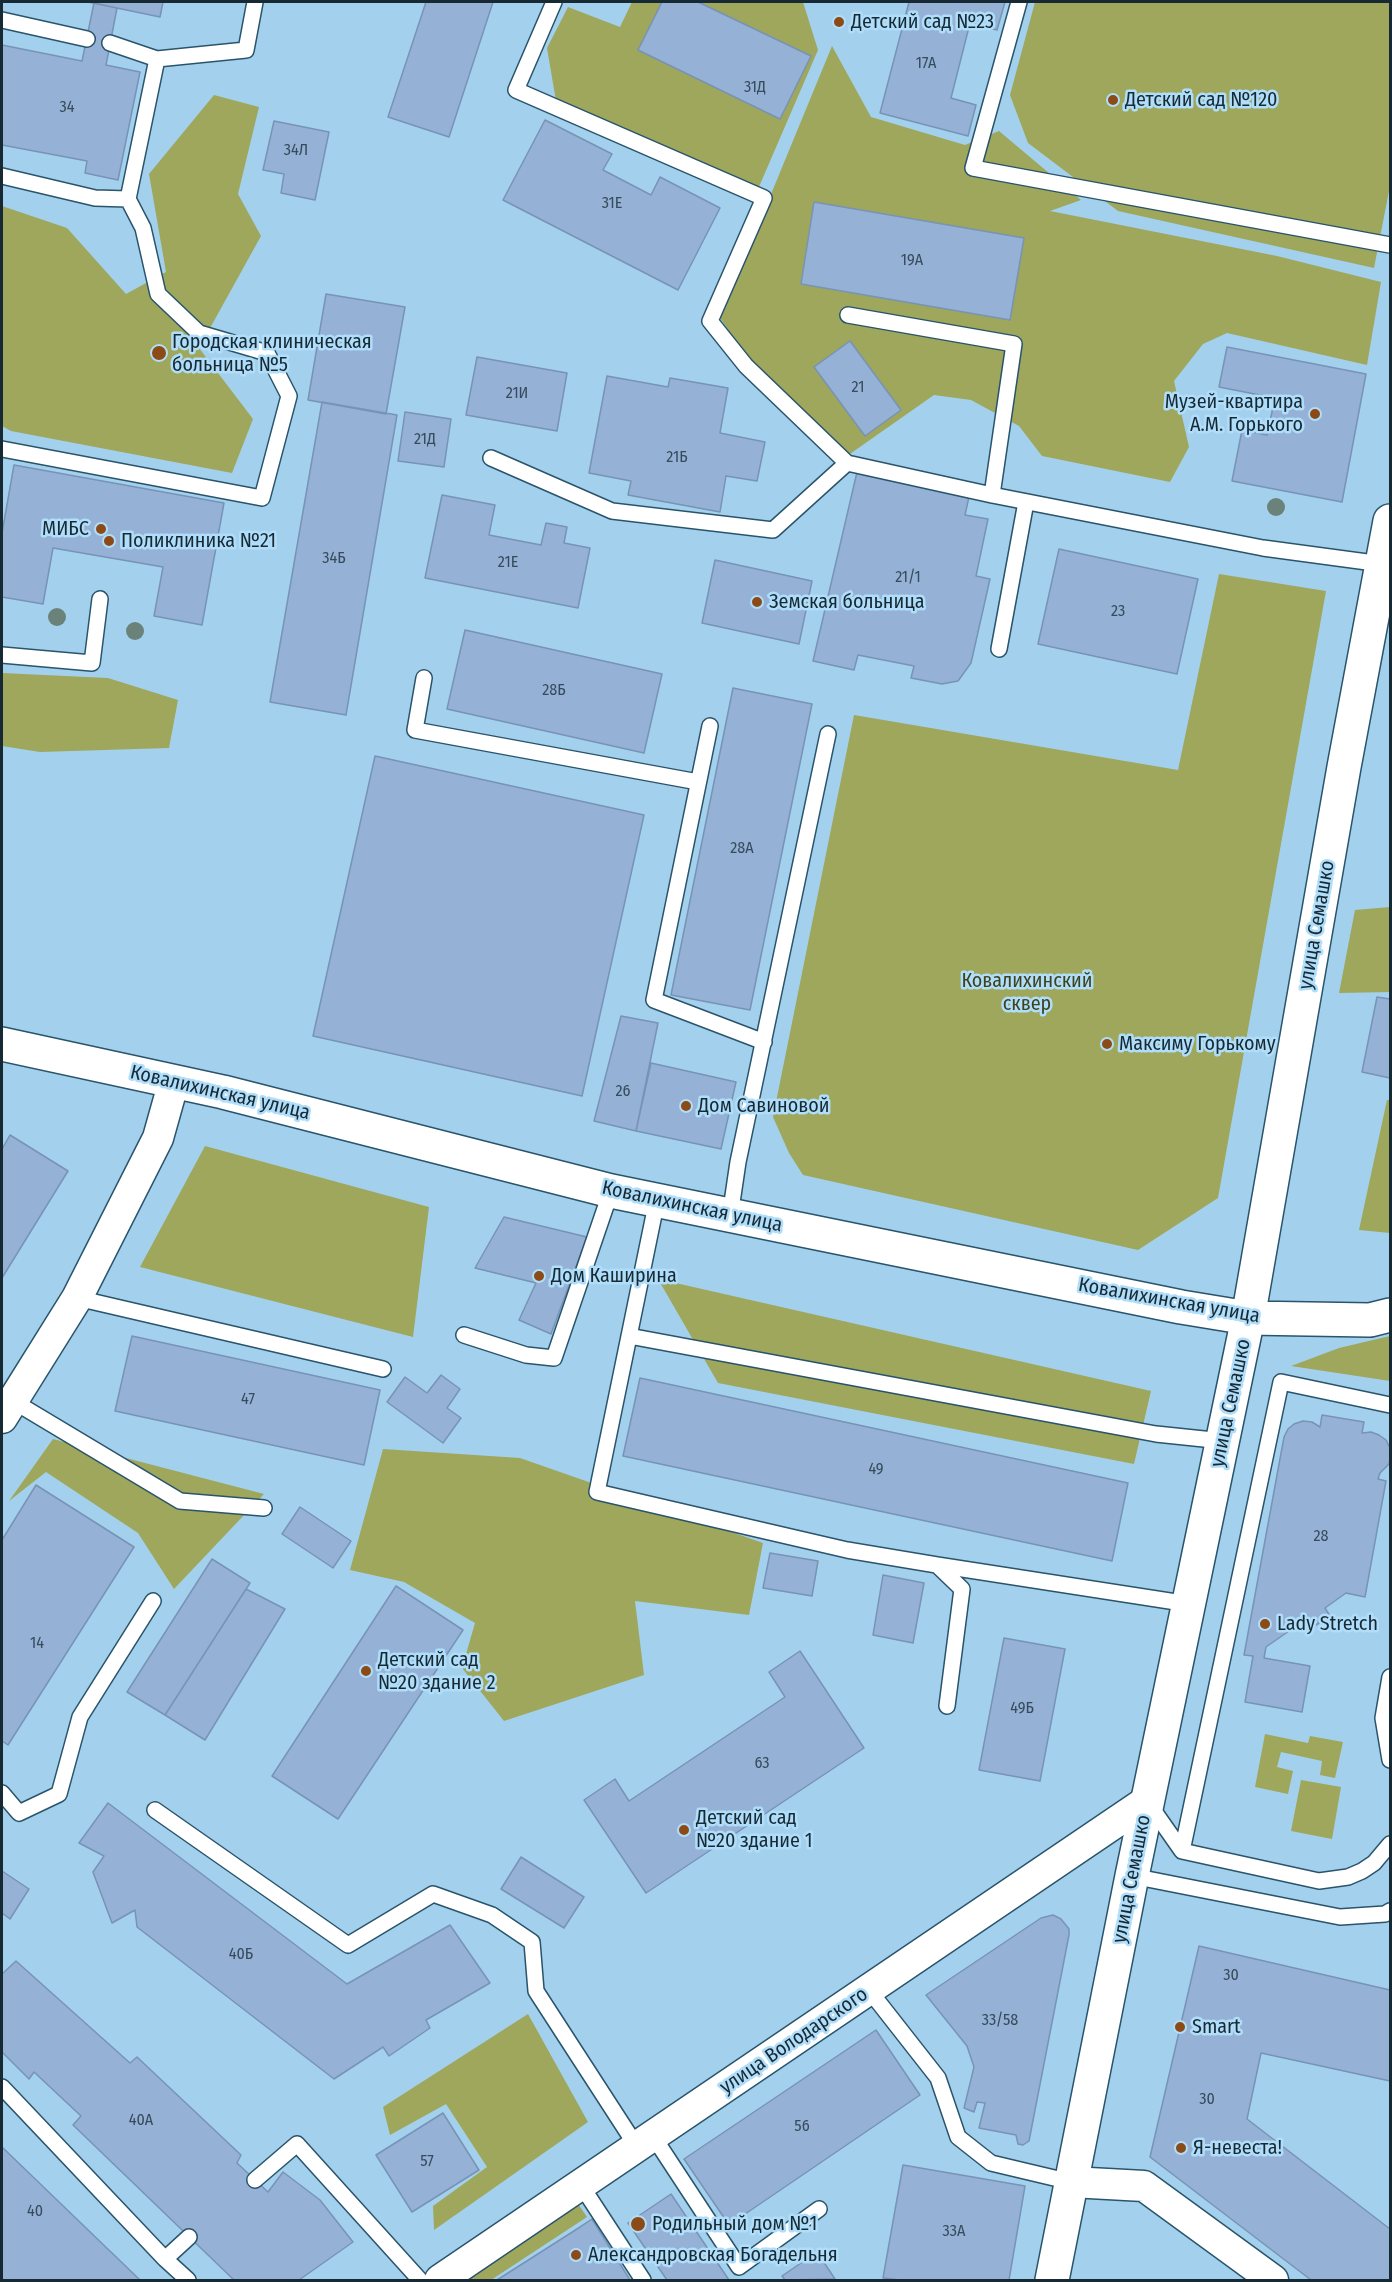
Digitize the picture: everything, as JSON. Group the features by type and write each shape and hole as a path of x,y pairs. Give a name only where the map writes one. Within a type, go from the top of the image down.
{"street":[{"name":"улица Семашко","path":"1052,2280 1147,1801 1248,1318 1344,767 1390,521"},
{"name":"Ковалихинская улица","path":"2,1044 174,1081 611,1191 1169,1304 1248,1318 1370,1320 1390,1315"},
{"path":"5,1404 78,1298 158,1138 174,1081"},
{"name":"улица Володарского","path":"440,2280 1147,1801"},
{"path":"1071,2182 1144,2186 1273,2280"}],"lane":[{"path":"110,43 157,59 246,50 255,2"},
{"path":"554,2 516,90 764,198 710,321 746,366 847,464 1026,502 1263,548 1382,564"},
{"path":"1019,2 973,168 1390,245"},
{"path":"2,20 87,39"},
{"path":"2,451 262,498 289,396 267,353 199,333 159,294 143,228 128,199 157,59"},
{"path":"2,176 95,198 128,199"},
{"path":"848,315 1014,345 992,495"},
{"path":"491,458 612,511 773,530 847,464"},
{"path":"999,649 1026,502"},
{"path":"2,655 92,663 100,599"},
{"path":"424,678 415,730 698,782"},
{"path":"710,726 654,1000 764,1042"},
{"path":"730,1216 738,1162 828,734"},
{"path":"464,1335 526,1355 554,1358 611,1191"},
{"path":"657,1200 597,1492 847,1550 1189,1604"},
{"path":"78,1298 383,1369"},
{"path":"629,1336 1156,1434 1223,1441"},
{"path":"1182,1851 1281,1382 1390,1405"},
{"path":"5,1404 180,1501 264,1508"},
{"path":"937,1565 962,1589 947,1706"},
{"path":"2,1793 19,1813 59,1794 80,1717 153,1601"},
{"path":"1390,1677 1383,1718 1390,1760"},
{"path":"1147,1801 1182,1851 1319,1881 1348,1877 1362,1871 1374,1863 1390,1844"},
{"path":"155,1810 348,1945 433,1894 492,1915 532,1942 536,1991 739,2267 819,2210"},
{"path":"1132,1876 1340,1917 1385,1914 1390,1911"},
{"path":"869,1990 938,2078 958,2138 991,2163 1071,2182"},
{"path":"2,2087 165,2259 188,2280"},
{"path":"255,2180 297,2144 420,2280"},
{"path":"581,2185 643,2280"},
{"path":"165,2259 189,2237"}],"green space":[{"path":"632,2 803,2 818,50 758,189 556,101 547,48 568,7 620,27"},
{"name":"Детский сад №120","path":"1035,2 1390,3 1390,186 1374,268 1118,211 1028,143 1010,95"},
{"path":"832,46 871,117 965,145 999,131 1081,200 1050,211 1277,256 1381,282 1367,365 1227,333 1203,344 1174,381 1189,447 1170,482 1042,456 1019,426 971,400 934,395 847,456 750,362 720,318"},
{"path":"214,95 259,107 238,194 261,236 199,348 253,419 232,473 11,431 2,426 2,206 67,228 126,294 166,272 149,174"},
{"name":"Ковалихинский сквер","path":"1219,574 1326,591 1218,1198 1138,1250 803,1175 789,1153 773,1117 854,715 1178,770"},
{"path":"2,673 108,678 178,700 169,748 40,752 2,746"},
{"path":"1390,907 1390,992 1339,993 1355,910"},
{"path":"1387,1100 1390,1100 1390,1233 1359,1230"},
{"path":"205,1146 429,1207 413,1337 140,1267"},
{"path":"658,1279 1151,1391 1134,1464 718,1383"},
{"path":"1390,1336 1390,1381 1291,1366 1339,1348"},
{"path":"53,1439 264,1494 174,1589 138,1533 46,1472 9,1501"},
{"path":"383,1449 520,1458 763,1543 749,1615 635,1601 644,1675 504,1721 462,1668 475,1623 404,1582 350,1570"},
{"path":"1265,1734 1308,1743 1310,1736 1343,1742 1335,1778 1320,1775 1322,1761 1281,1752 1277,1767 1293,1771 1288,1794 1255,1787"},
{"path":"1301,1780 1341,1787 1332,1839 1291,1831"},
{"path":"528,2014 588,2122 434,2230 433,2206 487,2167 446,2104 390,2135 383,2107"},
{"path":"576,2201 587,2217 491,2280 458,2280"}],"building":[{"path":"88,2 163,2 160,17"},
{"path":"426,2 493,2 449,137 388,117"},
{"path":"662,2 698,2 811,56 780,119 638,50"},
{"path":"909,2 1005,2 997,30 970,23 951,98 976,105 968,136 880,113"},
{"path":"94,3 117,8 106,65 140,72 118,180 85,173 87,161 2,145 2,45 82,61"},
{"path":"545,120 612,154 603,170 651,195 660,177 720,208 678,290 503,200"},
{"path":"274,121 329,132 315,200 281,193 284,174 263,170"},
{"path":"814,202 1024,238 1010,320 801,284"},
{"path":"326,294 405,307 386,414 308,400"},
{"path":"850,341 901,410 865,436 814,367"},
{"name":"Музей-квартира А.М. Горького","path":"1227,347 1366,374 1342,502 1232,481 1242,430 1267,435 1275,398 1219,387"},
{"path":"477,357 567,373 557,431 466,415"},
{"path":"607,376 668,387 670,378 728,388 720,433 765,442 757,481 726,476 720,512 628,495 631,481 589,473"},
{"path":"322,402 397,415 346,715 270,702"},
{"path":"405,412 451,419 444,467 398,461"},
{"name":"Поликлиника №21","path":"14,465 224,503 202,625 154,616 163,567 53,548 43,604 2,597 2,533"},
{"path":"857,472 969,497 965,515 988,519 976,576 990,579 971,663 958,681 942,684 911,678 914,666 858,655 854,670 813,661"},
{"path":"442,495 495,505 489,535 541,545 546,523 567,527 564,543 590,548 578,608 425,578"},
{"path":"1059,549 1198,579 1177,674 1038,644"},
{"name":"Земская больница","path":"715,560 812,581 799,644 702,623"},
{"path":"465,630 662,674 644,753 447,709"},
{"path":"733,688 812,704 750,1010 671,995"},
{"path":"375,756 644,815 582,1096 313,1036"},
{"path":"1377,997 1390,999 1390,1078 1362,1072"},
{"path":"621,1016 658,1023 636,1131 594,1121"},
{"name":"Дом Савиновой","path":"651,1063 736,1082 721,1149 636,1131"},
{"path":"10,1135 68,1171 2,1278 2,1149"},
{"name":"Дом Каширина","path":"504,1217 587,1237 551,1334 519,1320 536,1283 475,1268"},
{"path":"132,1336 380,1390 364,1465 115,1411"},
{"path":"441,1375 460,1389 447,1408 461,1418 443,1443 387,1402 405,1377 427,1393"},
{"path":"640,1378 1128,1483 1112,1561 623,1456"},
{"path":"1322,1415 1364,1422 1362,1433 1371,1432 1386,1440 1390,1448 1390,1459 1378,1479 1386,1481 1365,1597 1346,1593 1325,1608 1330,1616 1308,1630 1302,1622 1266,1647 1264,1658 1310,1666 1302,1712 1245,1702 1253,1656 1244,1655 1284,1437 1288,1429 1303,1421 1312,1422 1320,1427"},
{"path":"36,1485 134,1547 8,1745 2,1741 2,1540"},
{"path":"300,1507 351,1541 333,1568 282,1534"},
{"path":"770,1553 818,1561 812,1596 763,1588"},
{"path":"212,1559 250,1583 165,1715 127,1692"},
{"path":"883,1575 924,1583 913,1643 873,1635"},
{"path":"396,1586 463,1630 338,1819 272,1776"},
{"path":"246,1589 285,1609 205,1740 165,1715"},
{"path":"1004,1638 1065,1649 1040,1781 979,1770"},
{"path":"800,1651 864,1748 646,1893 584,1800 615,1779 629,1801 785,1697 769,1672"},
{"path":"108,1803 347,1984 450,1925 490,1983 426,2020 430,2028 389,2056 383,2047 334,2079 137,1927 135,1910 112,1923 93,1872 104,1856 79,1843"},
{"path":"521,1857 584,1897 564,1928 501,1889"},
{"path":"2,1871 29,1889 10,1919 2,1913"},
{"path":"1053,1915 1061,1919 1069,1929 1069,1935 1029,2141 1023,2145 1018,2144 1016,2135 979,2128 985,2103 977,2102 974,2112 964,2108 974,2067 967,2046 926,1995 1041,1918"},
{"path":"1199,1946 1390,1990 1390,2081 1261,2053 1247,2119 1390,2229 1390,2280 1311,2280 1150,2157"},
{"path":"16,1961 130,2063 137,2057 241,2155 237,2163 268,2192 283,2172 320,2200 353,2242 299,2280 234,2280 73,2125 81,2116 34,2072 29,2079 2,2052 2,1974"},
{"path":"876,2030 920,2095 729,2225 684,2159"},
{"path":"443,2113 479,2170 412,2212 376,2155"},
{"path":"2,2147 140,2280 4,2280 2,2278"},
{"path":"903,2165 1025,2186 1009,2280 883,2278"},
{"path":"671,2194 729,2280 667,2280 628,2223"},
{"name":"Александровская Богадельня","path":"592,2219 630,2280 497,2280 577,2229"},
{"path":"817,2252 835,2279 785,2280 782,2276"}],"place":[{"name":"Детский сад №23","path":"839,22"},
{"name":"Детский сад №120","path":"1113,100"},
{"name":"Городская клиническая больница №5","path":"159,353"},
{"name":"Музей-квартира А.М. Горького","path":"1315,414"},
{"name":"МИБС","path":"101,529"},
{"name":"Поликлиника №21","path":"109,541"},
{"name":"Земская больница","path":"757,602"},
{"name":"Максиму Горькому","path":"1107,1044"},
{"name":"Дом Савиновой","path":"686,1106"},
{"name":"Дом Каширина","path":"539,1276"},
{"name":"Lady Stretch","path":"1265,1624"},
{"name":"Детский сад №20 здание 2","path":"366,1671"},
{"name":"Детский сад №20 здание 1","path":"684,1830"},
{"name":"Smart","path":"1180,2027"},
{"name":"Я-невеста!","path":"1181,2148"},
{"name":"Родильный дом №1","path":"638,2224"},
{"name":"Александровская Богадельня","path":"576,2255"}]}
